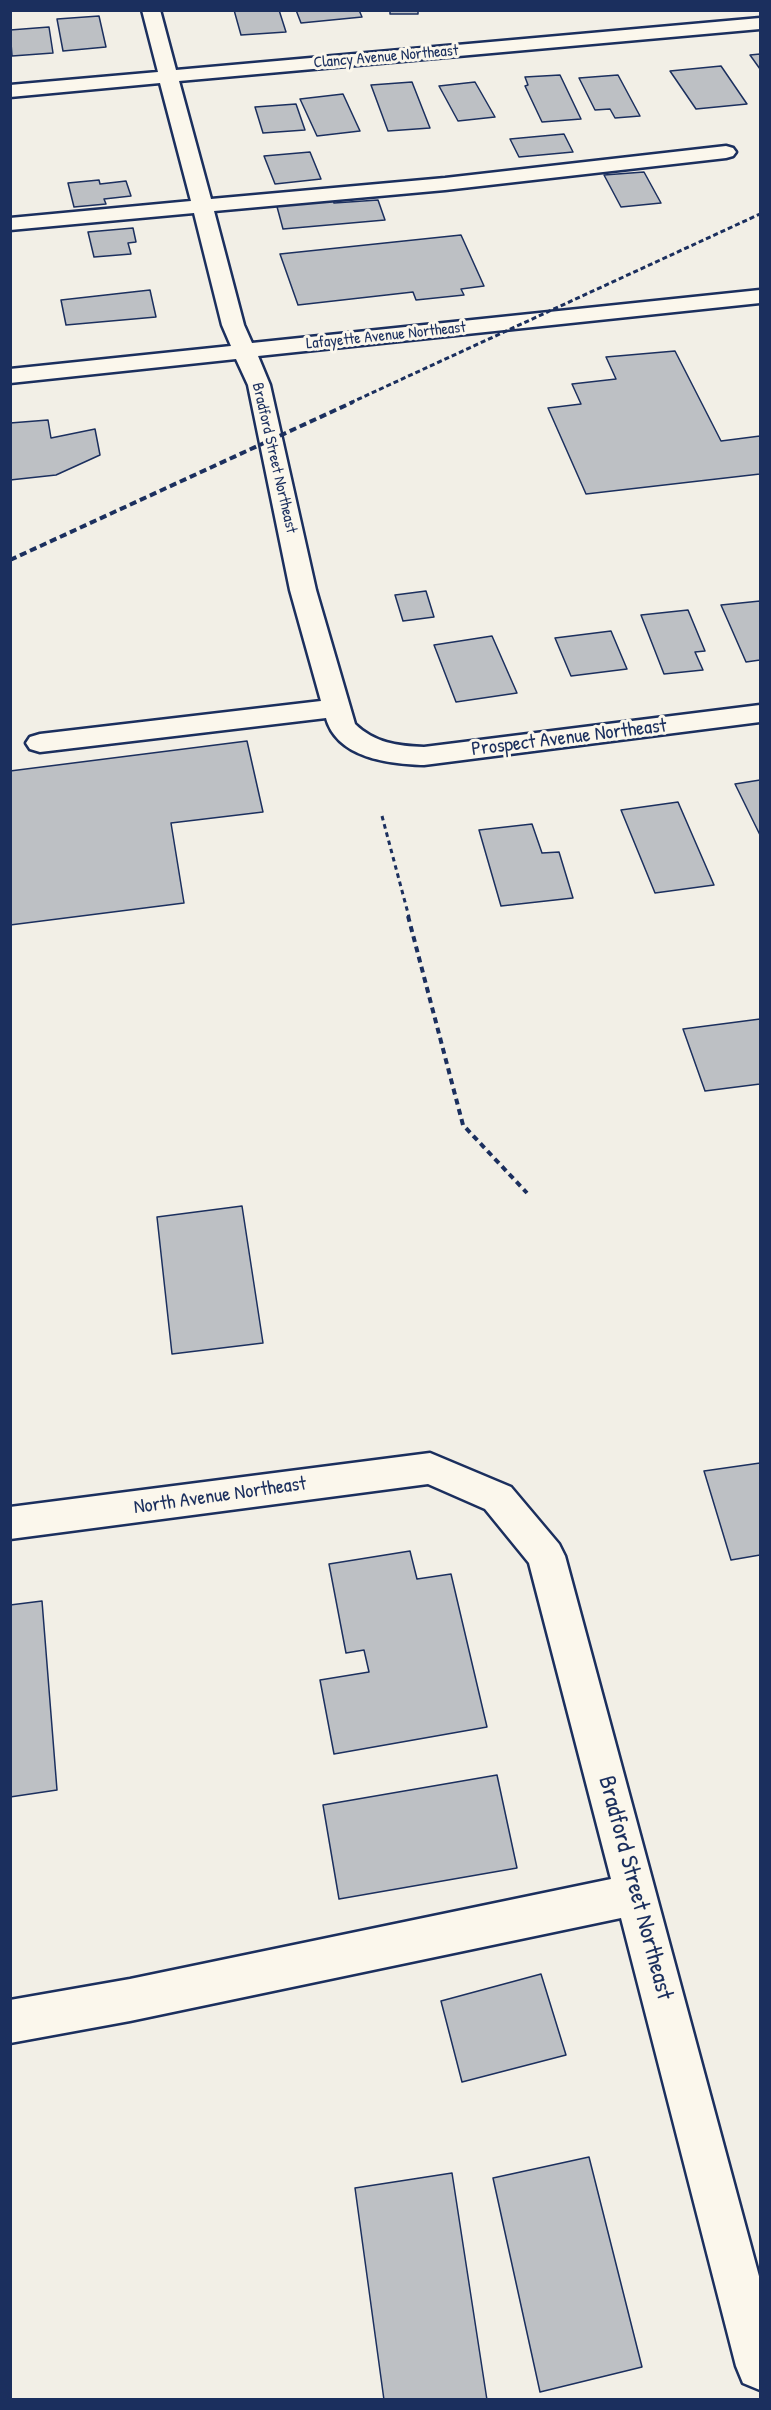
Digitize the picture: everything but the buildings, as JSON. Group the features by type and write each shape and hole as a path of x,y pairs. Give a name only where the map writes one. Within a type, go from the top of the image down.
{"street":[{"name":"Bradford Street Northeast","path":"151,10 233,325 259,385 303,590 336,708 342,727 348,734 355,741 377,751"},
{"name":"Clancy Avenue Northeast","path":"10,90 760,24"},
{"path":"10,224 457,182 726,152"},
{"name":"Lafayette Avenue Northeast","path":"11,376 760,296"},
{"path":"10,370 11,376"},
{"path":"40,742 336,708"},
{"name":"Prospect Avenue Northeast","path":"377,751 424,756 760,714"},
{"name":"Bradford Street Northeast","path":"430,1468 498,1498 546,1556 760,2366"},
{"name":"North Avenue Northeast","path":"10,1523 430,1468"},
{"path":"10,2022 130,2000 636,1894"}],"path":[{"path":"382,816 463,1125 527,1193"}],"railway":[{"path":"350,403 760,214"},
{"path":"10,560 353,402"}]}
